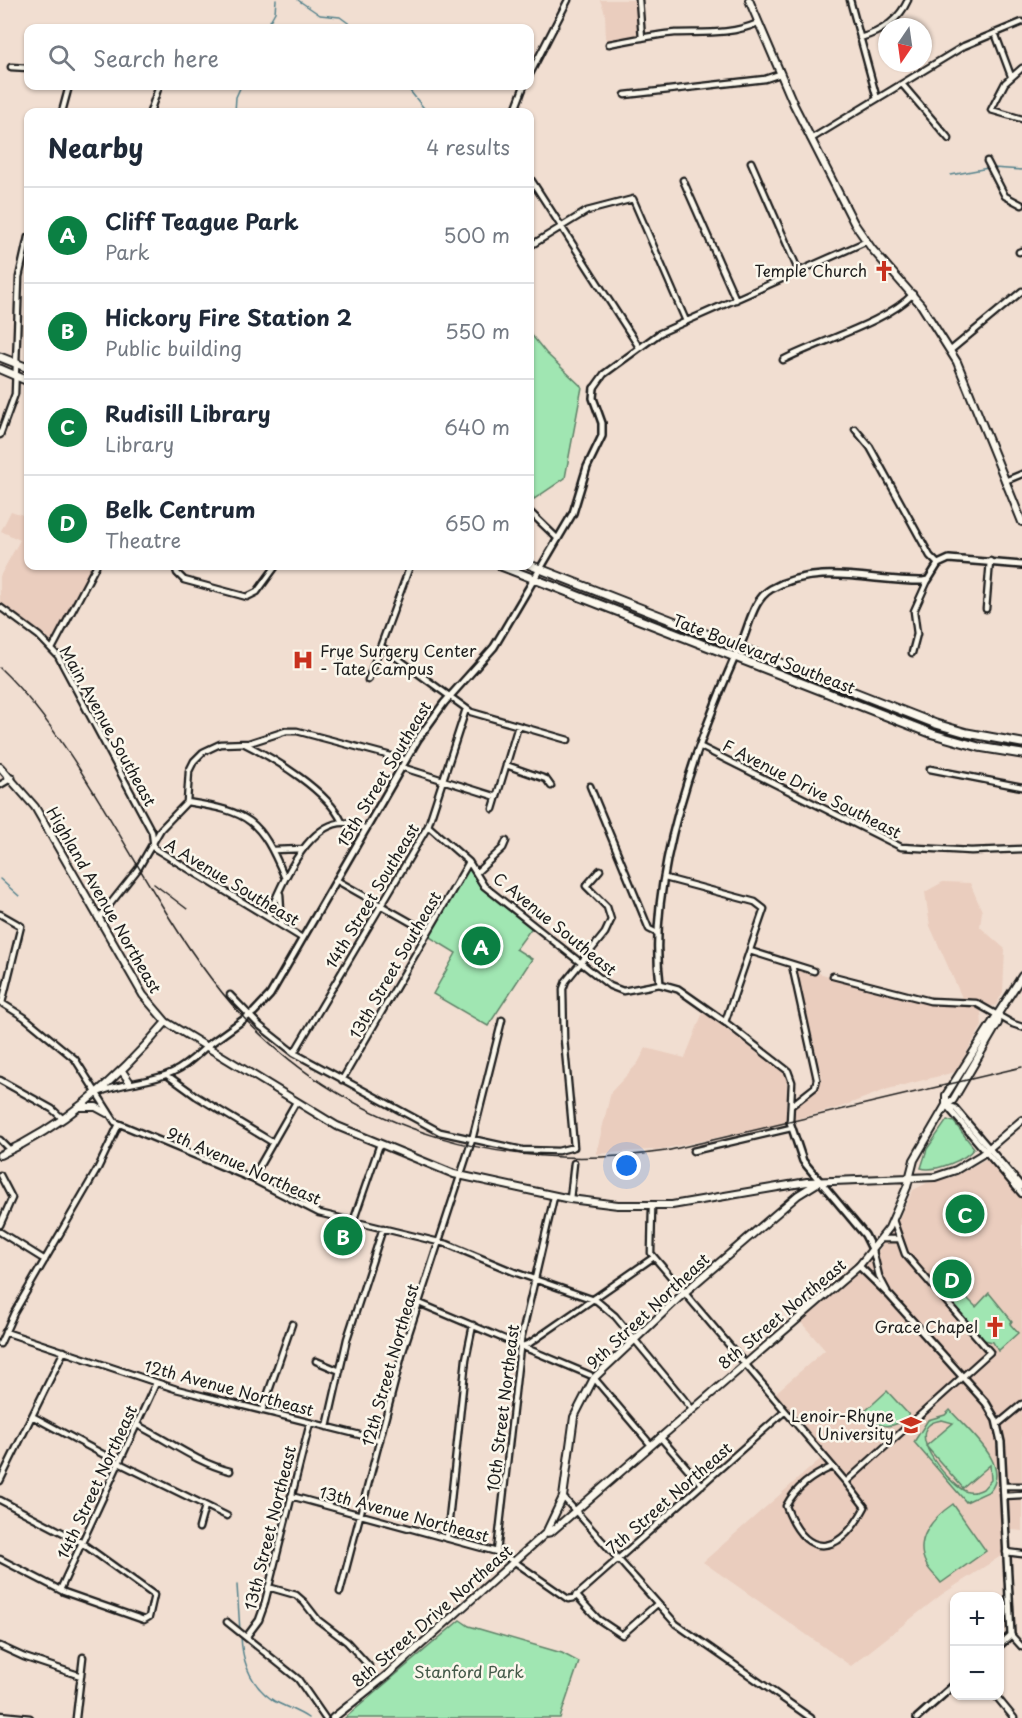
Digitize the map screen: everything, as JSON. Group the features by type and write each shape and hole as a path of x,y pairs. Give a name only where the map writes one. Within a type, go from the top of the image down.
{"main road":[{"path":"749,0 780,74 811,139 865,242 913,294 951,350 1022,522"},
{"path":"0,357 24,367"},
{"path":"0,369 24,379"},
{"name":"Tate Boulevard Southeast","path":"534,567 936,724 967,733 1022,743"},
{"name":"Tate Boulevard Southeast","path":"512,570 933,734 979,747 1022,754"},
{"name":"Highland Avenue Northeast","path":"0,766 35,807 143,995 166,1022 338,1126 461,1175 570,1199 652,1206 688,1203 819,1182 909,1178"},
{"path":"946,1105 946,1095 1022,976"},
{"path":"946,1105 953,1100 998,1023 999,1015"},
{"path":"0,1155 62,1118 97,1093 122,1071 166,1022"},
{"path":"122,1071 129,1082"},
{"name":"8th Street Northeast","path":"546,1533 551,1532 859,1266 882,1239 893,1220 918,1152 946,1105"},
{"path":"75,1109 90,1106 107,1113"},
{"path":"909,1178 946,1174 968,1163 1022,1120"},
{"name":"9th Street Northeast","path":"546,1533 563,1497 573,1422 592,1377 684,1293 798,1195 819,1182"},
{"name":"8th Street Drive Northeast","path":"333,1718 387,1675 546,1533"}],"street":[{"path":"534,67 568,0"},
{"path":"639,0 642,38"},
{"path":"850,0 877,99"},
{"path":"860,38 889,24 899,15 908,0"},
{"path":"609,44 642,38 740,29 758,22"},
{"path":"811,139 964,46 1022,22"},
{"path":"994,33 1011,76"},
{"path":"11,67 24,68"},
{"path":"1022,68 1011,76 998,92 992,110 1022,119"},
{"path":"625,95 765,79 780,74"},
{"path":"902,84 949,139"},
{"path":"63,108 68,90"},
{"path":"151,108 158,90"},
{"path":"516,108 522,90"},
{"path":"987,161 1005,196 1022,205"},
{"path":"751,162 799,272"},
{"path":"683,180 736,300"},
{"path":"534,184 639,347"},
{"path":"534,243 562,225 598,207 633,199 686,321"},
{"path":"594,387 603,376 639,347 686,321 865,242"},
{"path":"0,435 12,405 17,376 18,279 24,254"},
{"path":"951,350 1022,291"},
{"path":"783,360 835,338 895,308 913,294"},
{"name":"15th Street Southeast","path":"207,1046 250,1015 270,995 427,725 494,647 558,539 577,504 587,467 602,436 602,423 593,398 594,387"},
{"path":"855,429 870,447 930,556 938,564"},
{"path":"1005,481 1022,474"},
{"path":"534,516 558,539"},
{"path":"912,652 917,634 914,610 938,564 946,559 957,558 1022,565"},
{"path":"986,609 990,561"},
{"path":"52,649 94,570"},
{"path":"176,570 184,580 238,597 249,597 257,592 273,570"},
{"path":"368,680 409,570"},
{"path":"890,1296 879,1276 873,1251 865,1235 803,1161 791,1125 792,1082 788,1071 726,1022 678,989 660,984 657,933 675,822 734,657 757,603 765,593 787,582 823,575 928,580"},
{"name":"Main Avenue Southeast","path":"0,607 52,649 153,832 153,843"},
{"path":"382,647 466,709 568,740"},
{"name":"14th Street Southeast","path":"294,1053 428,826 445,781 466,709"},
{"path":"494,809 518,726"},
{"path":"99,918 139,868 166,823 187,802 188,777 194,762 214,746 244,743 291,731 406,760"},
{"path":"244,743 291,770 336,812 342,822"},
{"name":"F Avenue Drive Southeast","path":"701,747 901,847 970,851 1022,849"},
{"path":"506,765 546,779 552,786"},
{"path":"401,767 497,796"},
{"path":"930,769 1022,787"},
{"path":"0,786 12,778"},
{"path":"590,786 649,929 657,933"},
{"path":"187,802 225,808 246,819 266,836 285,878"},
{"path":"268,916 280,894 285,878 303,849 322,831 342,822 366,829"},
{"name":"C Avenue Southeast","path":"428,826 469,862 484,886 619,990 660,984"},
{"path":"476,873 500,851 506,841"},
{"name":"A Avenue Southeast","path":"153,843 154,848 302,938"},
{"path":"273,850 303,849"},
{"name":"13th Street Southeast","path":"342,1080 426,931 469,862"},
{"path":"230,995 260,1026 294,1053 433,1129 472,1140 535,1150 574,1148 564,1039 563,988 604,933 611,917 607,907 586,885 600,870"},
{"path":"665,878 755,902 764,909 726,1022"},
{"path":"336,880 426,931"},
{"path":"280,894 282,926"},
{"path":"0,914 21,926 1,1002"},
{"path":"750,951 814,971"},
{"path":"791,1106 814,1088 817,1079 792,965"},
{"path":"833,976 930,1001 976,1003 1022,1027"},
{"name":"9th Avenue Northeast","path":"1,1002 25,1017 75,1059 107,1113 119,1124 252,1179 308,1209 353,1222 439,1241 534,1280 594,1300"},
{"name":"12th Street Northeast","path":"340,1592 419,1303 472,1140 501,1020"},
{"path":"97,1093 129,1082 167,1075 183,1067 207,1046"},
{"name":"9th Avenue Northeast","path":"167,1075 196,1096 272,1142"},
{"path":"0,1080 52,1108 62,1118"},
{"path":"252,1179 296,1102"},
{"path":"946,1105 955,1108 1022,1194"},
{"path":"0,1344 119,1124"},
{"path":"693,1151 791,1125"},
{"path":"0,1140 10,1150"},
{"path":"353,1222 380,1143"},
{"path":"987,1150 1022,1187"},
{"path":"570,1199 574,1163"},
{"path":"0,1175 12,1198 0,1226"},
{"name":"10th Street Northeast","path":"497,1552 520,1347 554,1197"},
{"path":"652,1206 651,1253 743,1365 846,1482 865,1507 858,1520 834,1544 822,1547 814,1545 790,1518 786,1506 792,1493 832,1467"},
{"path":"846,1482 990,1352 905,1254 893,1220"},
{"path":"327,1427 347,1339 383,1228"},
{"path":"0,1233 45,1260"},
{"path":"882,1239 898,1239"},
{"path":"520,1347 594,1300 654,1257"},
{"path":"859,1266 890,1296 986,1403 998,1424 1004,1486 1011,1635 1022,1647"},
{"path":"594,1300 606,1306 692,1409"},
{"path":"419,1303 592,1377 651,1445"},
{"path":"262,1411 292,1324"},
{"path":"447,1538 466,1359 473,1325"},
{"name":"12th Avenue Northeast","path":"5,1332 156,1383 380,1440"},
{"path":"0,1481 64,1351"},
{"path":"316,1361 340,1371"},
{"name":"14th Street Northeast","path":"60,1590 156,1383"},
{"path":"998,1424 1022,1404"},
{"name":"7th Street Northeast","path":"568,1599 576,1595 618,1559 784,1412"},
{"path":"32,1416 228,1516"},
{"name":"13th Street Northeast","path":"247,1636 259,1620 310,1423"},
{"path":"137,1425 163,1438 175,1448 230,1471"},
{"path":"660,1437 702,1485"},
{"path":"1004,1486 1022,1486"},
{"path":"1004,1496 1022,1495"},
{"name":"13th Avenue Northeast","path":"291,1496 497,1552 568,1599"},
{"path":"563,1497 657,1604 681,1627 811,1718"},
{"path":"0,1500 83,1543 154,1595 149,1617 144,1620 60,1590 0,1559"},
{"path":"199,1528 205,1506"},
{"path":"1006,1552 1022,1554"},
{"path":"268,1587 296,1595 318,1620 347,1642 369,1666"},
{"path":"576,1595 598,1619 622,1635 657,1604"},
{"path":"227,1622 298,1679 325,1718"},
{"path":"1004,1641 1011,1635"},
{"path":"0,1646 24,1657 81,1676"},
{"path":"76,1718 83,1657"},
{"path":"917,1718 950,1688"},
{"path":"1000,1700 1014,1718"},
{"path":"0,1715 30,1718"}],"shaded area":[{"path":"600,0 637,0 637,36 606,42 605,13"},
{"path":"11,511 24,516 24,570 91,570 51,642 0,605 0,576 20,540 1,531"},
{"path":"943,882 970,883 982,911 980,927 1005,949 1003,992 996,1005 981,1011 982,1026 955,1072 888,1089 838,1108 792,1120 796,1100 822,1078 796,967 933,1004 962,1005 963,1000 930,926 925,892"},
{"path":"703,1012 787,1075 786,1123 663,1149 596,1154 611,1092 638,1063 646,1048 685,1058"},
{"name":"Lenoir-Rhyne University","path":"988,1158 1022,1198 1022,1531 1003,1529 1004,1554 941,1595 851,1666 703,1562 825,1455 773,1395 825,1350 799,1320 877,1253 896,1225 913,1190 927,1183 953,1177"}],"green space":[{"path":"534,338 546,353 582,387 565,478 534,499"},
{"path":"471,867 477,882 533,926 516,949 532,959 488,1026 433,994 456,953 428,936 468,868"},
{"path":"947,1120 954,1122 974,1148 964,1157 950,1164 927,1169 921,1168 927,1149"},
{"path":"989,1293 1012,1321 1010,1324 1018,1333 998,1351 993,1342 984,1340 952,1303 963,1294 976,1307"},
{"path":"887,1391 909,1415 898,1423 886,1426 874,1422 863,1413"},
{"path":"950,1410 976,1437 985,1448 995,1470 995,1481 990,1491 966,1502 914,1442 928,1420 945,1415","holes":["942,1420 953,1423 927,1446 925,1432 930,1424","928,1448 963,1488 990,1465 991,1480 983,1489 967,1492 957,1486 939,1467"]},
{"path":"953,1504 986,1551 941,1583 926,1564 922,1546 924,1537 933,1522"},
{"name":"Stanford Park","path":"460,1620 469,1626 562,1653 579,1662 560,1718 345,1718"}],"waterway":[{"path":"268,24 275,12 276,0"},
{"path":"298,0 320,15 340,17 350,24"},
{"path":"235,108 239,90"},
{"path":"409,90 424,108"},
{"path":"951,175 988,168"},
{"path":"993,168 1022,170"},
{"path":"0,879 19,896"},
{"path":"237,1585 240,1631"},
{"path":"241,1636 246,1664 259,1688 274,1701 308,1718"}],"railway":[{"path":"0,668 23,692 66,748 177,930 208,975 243,1017 287,1058 334,1091 385,1117 438,1137 493,1150 549,1156 607,1157 666,1151 1022,1067"},
{"path":"154,884 187,909"}],"place":[{"name":"Temple Church","path":"884,271"},
{"name":"Frye Surgery Center - Tate Campus","path":"303,660"},
{"name":"Cliff Teague Park","path":"481,946"},
{"name":"Rudisill Library","path":"965,1214"},
{"name":"Hickory Fire Station 2","path":"343,1236"},
{"name":"Belk Centrum","path":"952,1279"},
{"name":"Grace Chapel","path":"995,1327"},
{"name":"Lenoir-Rhyne University","path":"911,1425"}]}
